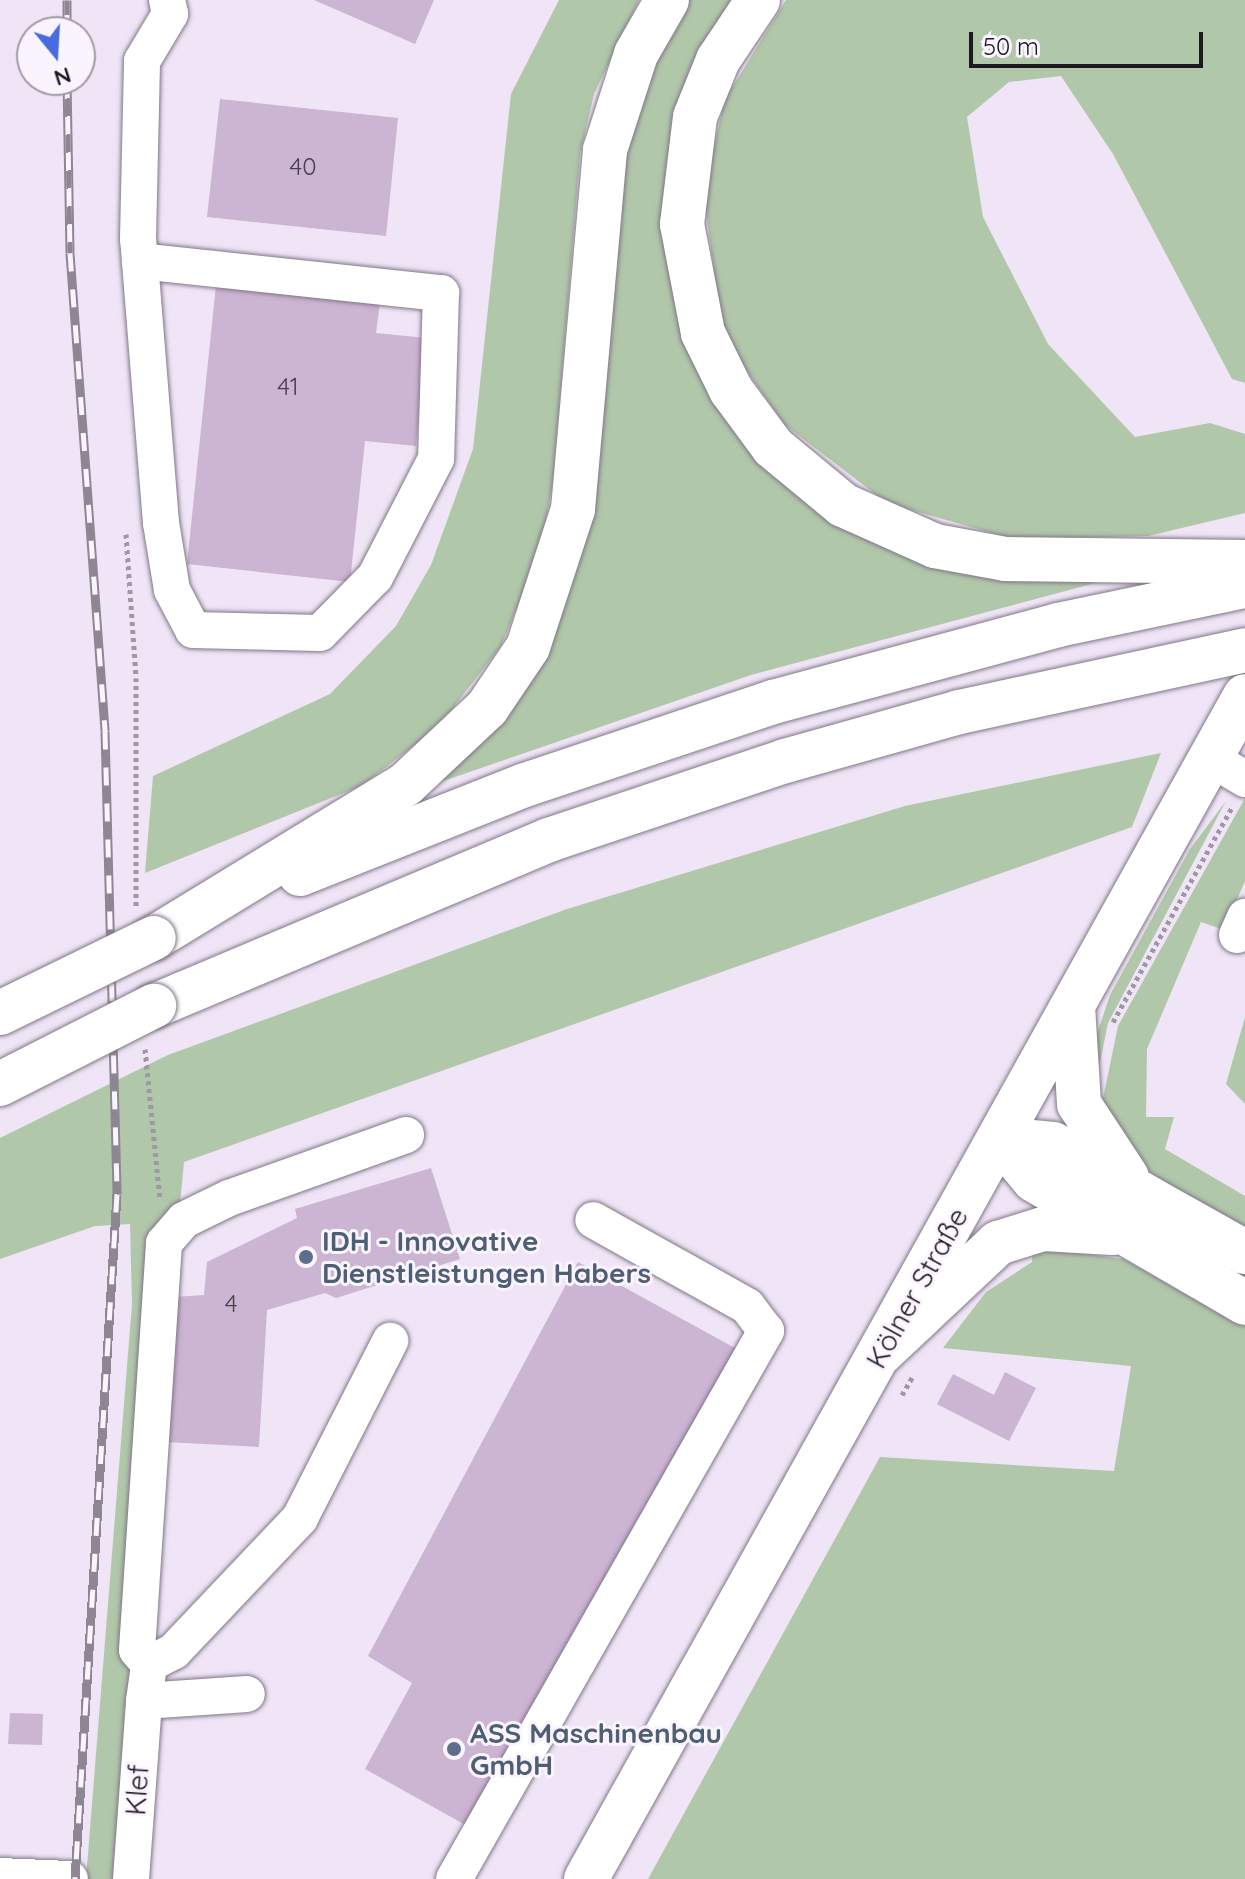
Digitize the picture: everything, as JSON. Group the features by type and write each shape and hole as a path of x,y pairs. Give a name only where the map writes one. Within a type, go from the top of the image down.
{"main road":[{"path":"154,938 406,784 479,718 528,647 573,509 605,150 630,68 667,0"},
{"path":"758,0 718,60 695,117 682,224 703,333 731,390 773,447 843,505 935,546 1005,559 1245,562"},
{"path":"0,1013 154,938 525,785 773,702 1058,625 1245,586"},
{"path":"0,1084 154,1006 535,846 785,761 959,712 1237,653"},
{"name":"Kölner Straße","path":"586,1879 1073,1006 1228,768 1245,696"},
{"path":"1073,1006 1079,1104 1138,1191"},
{"path":"1000,1139 1053,1144 1245,1252"},
{"path":"1000,1139 1034,1180 1123,1235 1245,1303"},
{"path":"881,1353 998,1243 1043,1229 1123,1235"}],"street":[{"path":"140,261 441,293 436,459 375,577 320,633 193,630 172,590 140,261 142,61 168,7"},
{"path":"390,1341 300,1518 162,1658 137,1650 164,1243 184,1220 229,1198 406,1135"},
{"path":"454,1879 766,1331 747,1306 593,1220"},
{"name":"Klef","path":"131,1879 144,1701 162,1658"},
{"path":"144,1701 247,1694"},
{"path":"0,1876 70,1879"}],"path":[{"path":"145,1056 164,1243"}],"green space":[{"path":"559,0 639,0 594,94 580,154 553,483 540,551 501,646 438,727 361,786 145,873 153,776 330,694 396,626 431,565 473,449 511,94"},
{"path":"686,0 737,0 666,186 777,470 1103,581 751,675 426,787 515,695 630,118"},
{"path":"786,0 1245,0 1245,383 1232,379 1113,154 1061,76 1009,82 967,117 983,217 1048,344 1135,437 1210,423 1245,434 1245,513 1148,536 1013,539 887,503 785,425 735,354 720,316 704,195 724,101"},
{"path":"1161,753 1132,827 184,1162 116,1879 86,1879 132,1304 130,1224 95,1226 0,1259 0,1138 168,1055 567,909 905,806"},
{"path":"1245,798 1245,881 1224,930 1201,922 1147,1049 1146,1117 1174,1117 1165,1149 1245,1196 1245,1235 1130,1159 1101,1108 1118,1026"},
{"path":"1226,801 1108,1023 1097,1077 1096,1037 1110,995 1190,849"},
{"path":"1245,1017 1245,1104 1226,1084"},
{"path":"1033,1247 1123,1259 1245,1325 1245,1879 648,1879 880,1457 1114,1471 1131,1366 943,1348 986,1292 1032,1262"}],"building":[{"path":"314,0 434,0 415,44"},
{"path":"220,99 398,118 386,236 207,217"},
{"path":"216,285 380,302 376,333 426,338 416,446 365,441 350,582 187,564"},
{"path":"431,1168 460,1259 336,1298 325,1293 267,1310 259,1447 166,1442 174,1297 204,1295 207,1262 297,1218 295,1209"},
{"path":"578,1262 735,1348 469,1827 365,1769 412,1683 368,1656"},
{"path":"1005,1372 1036,1388 1009,1441 937,1404 953,1374 994,1395"},
{"path":"10,1713 43,1714 42,1745 8,1744"}],"railway":[{"path":"67,0 67,16"},
{"path":"67,96 70,253 105,731 117,1194 75,1879"}],"place":[{"name":"IDH - Innovative Dienstleistungen Habers","path":"306,1257"},
{"name":"ASS Maschinenbau GmbH","path":"454,1749"}]}
